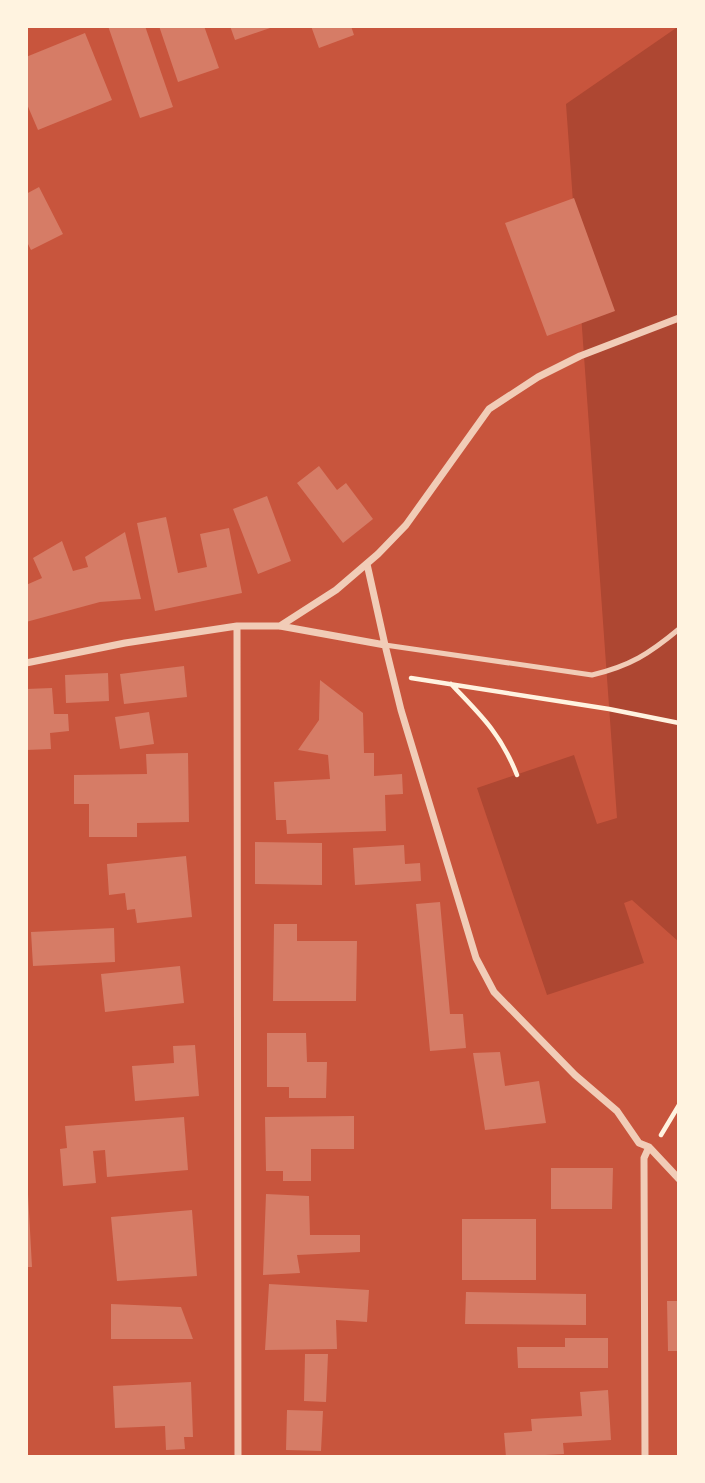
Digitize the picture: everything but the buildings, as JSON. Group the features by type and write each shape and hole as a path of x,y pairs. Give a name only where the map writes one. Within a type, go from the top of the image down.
{"street":[{"path":"280,626 336,590 406,525 489,409 538,377 580,356 679,318"},
{"path":"367,564 393,676 476,958 495,992 575,1075 617,1111 639,1143 651,1149 679,1179"},
{"path":"26,663 125,643 237,626 280,626 385,645"},
{"path":"237,626 239,1457"},
{"path":"645,1457 644,1157 651,1149"}],"lane":[{"path":"385,645 592,675 619,669 653,650 679,629"}],"path":[{"path":"393,676 609,709 679,723"},
{"path":"450,684 494,729 508,752 517,775"},
{"path":"651,1149 679,1105"}],"shaded area":[{"path":"679,26 679,942 632,900 624,903 644,963 547,995 477,788 574,755 597,824 617,818 566,104"}]}
